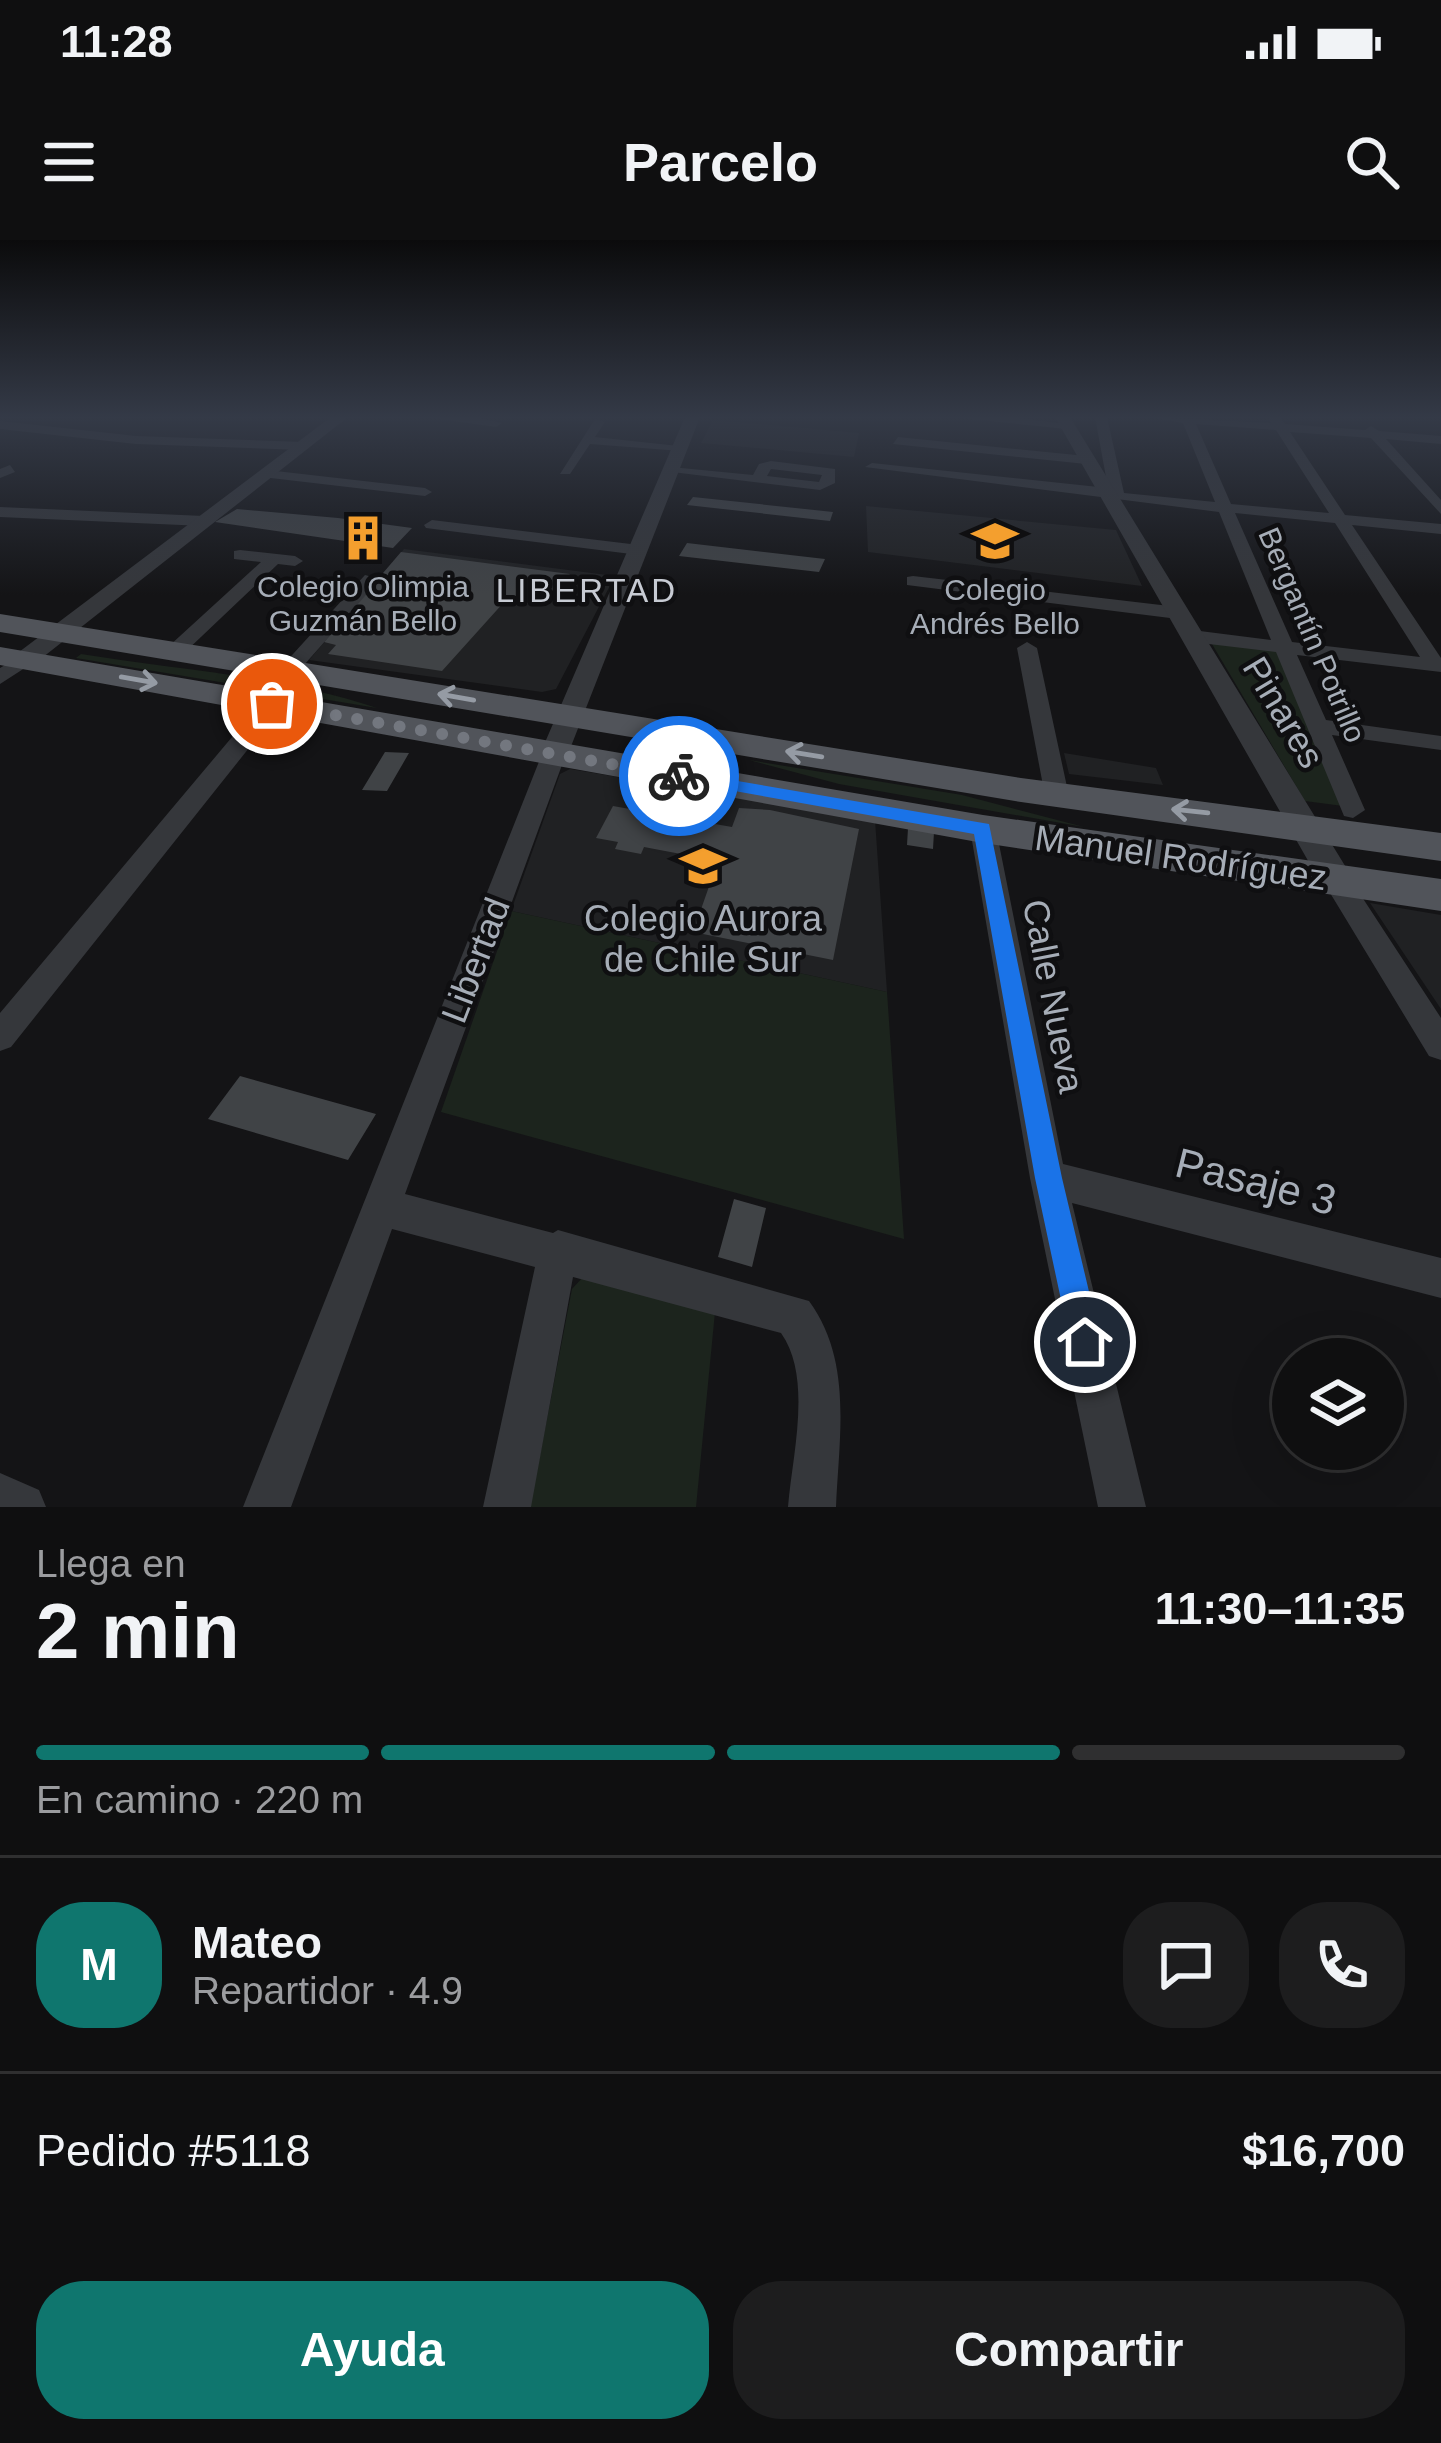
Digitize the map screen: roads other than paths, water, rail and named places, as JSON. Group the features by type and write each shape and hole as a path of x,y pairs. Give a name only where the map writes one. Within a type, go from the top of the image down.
{"main road":[{"name":"Manuel Rodríguez","path":"0,622 1057,796 1441,847"},
{"name":"Manuel Rodríguez","path":"8,664 272,704 983,829 1441,895"}],"street":[{"path":"8,664 59,632 264,476"},
{"path":"286,476 425,492"},
{"name":"Libertad","path":"267,1507 554,754 669,476"},
{"path":"727,476 758,479"},
{"path":"949,476 1441,529"},
{"name":"Pinares","path":"1097,476 1335,878 1441,1046"},
{"path":"1107,476 1109,495"},
{"name":"Bergantín Potrillo","path":"1212,476 1353,810"},
{"path":"1312,476 1439,666"},
{"path":"1412,476 1441,509"},
{"path":"0,512 204,521"},
{"path":"432,525 639,550"},
{"path":"175,651 285,560 240,555"},
{"path":"290,669 371,579"},
{"path":"922,610 919,582 1284,646 1439,666"},
{"path":"1027,648 1057,796"},
{"path":"0,1037 272,704"},
{"path":"1318,726 1441,743"},
{"name":"Calle Nueva","path":"983,829 1048,1178 1123,1507"},
{"name":"Pasaje 3","path":"1048,1178 1441,1278"},
{"path":"381,1207 780,1310 806,1327 817,1355 812,1507"},
{"path":"507,1507 558,1250"},
{"path":"0,1497 22,1507"}],"place":[{"name":"Colegio Olimpia Guzmán Bello","path":"363,538"},
{"name":"Colegio Andrés Bello","path":"995,541"},
{"name":"Colegio Aurora de Chile Sur","path":"703,866"}],"district":[{"name":"LIBERTAD","path":"587,590"}]}
